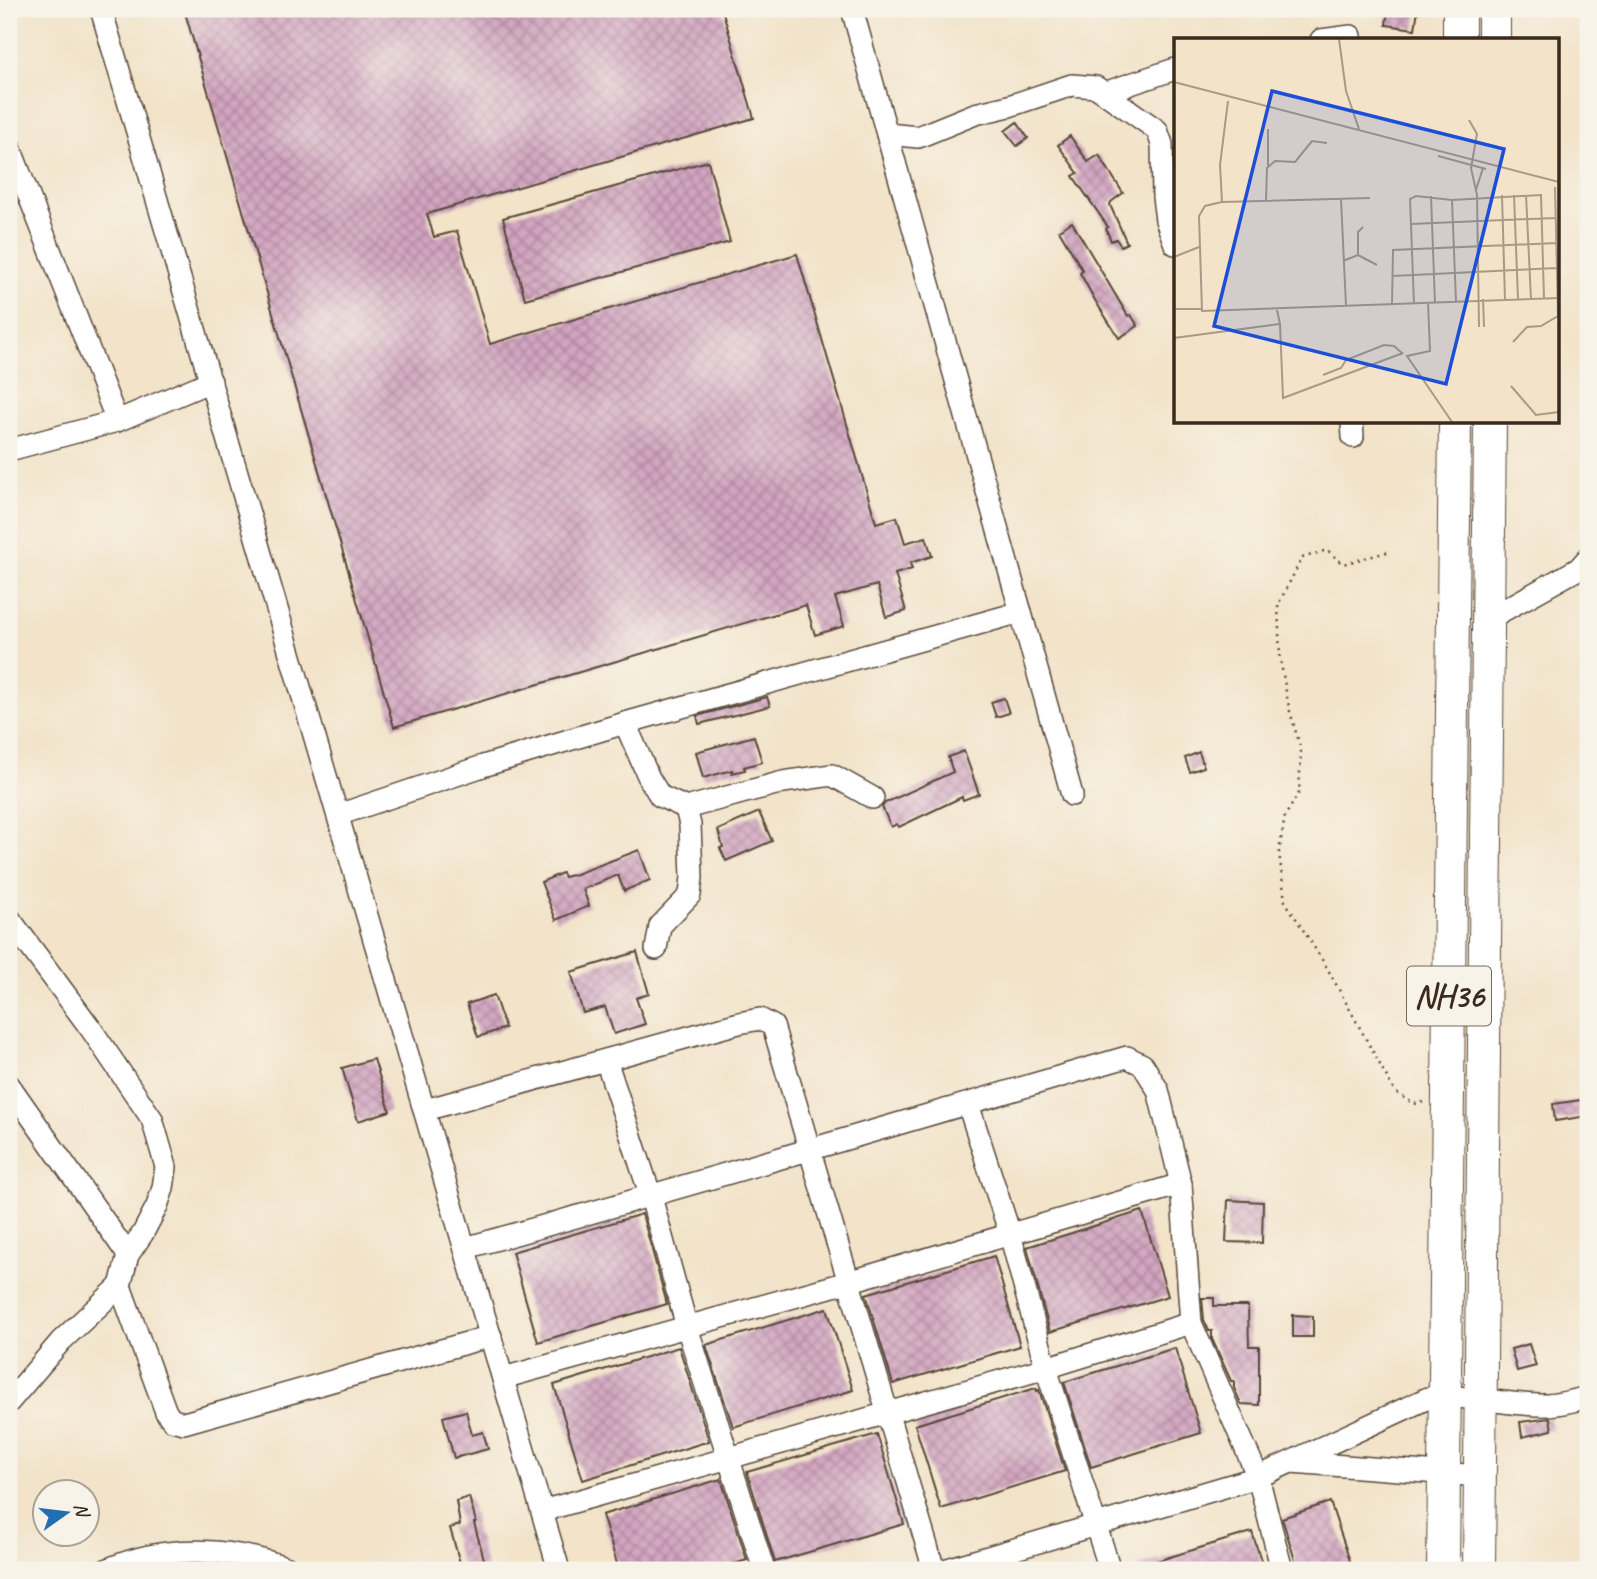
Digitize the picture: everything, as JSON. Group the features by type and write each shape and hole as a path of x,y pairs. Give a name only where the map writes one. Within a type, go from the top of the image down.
{"highway":[{"path":"1459,9 1459,38"},
{"path":"1494,9 1494,38"},
{"name":"NH36","path":"1443,1570 1455,424"},
{"name":"NH36","path":"1479,1570 1490,424"}],"street":[{"path":"101,9 559,1570"},
{"path":"852,9 1072,795"},
{"path":"1336,38 1351,36"},
{"path":"1104,93 1174,69"},
{"path":"887,134 918,137 975,114 1072,85 1096,87 1157,130 1162,144 1166,220 1174,241"},
{"path":"9,145 117,421"},
{"path":"9,450 117,421 211,381"},
{"path":"1488,619 1578,569 1588,558"},
{"path":"338,815 483,766 625,723 1021,612"},
{"path":"625,723 649,778 660,796 686,808 783,782 832,775 873,798"},
{"path":"656,949 660,926 690,895 690,825 686,808"},
{"path":"9,918 91,1029 152,1119 166,1167 163,1188 143,1233 128,1255 120,1286 61,1341 9,1402"},
{"path":"425,1110 760,1019 773,1026 934,1570"},
{"path":"465,1248 651,1197 809,1148 1127,1057 1143,1065 1158,1090 1181,1184 1191,1323 1258,1477 1283,1570"},
{"path":"606,1060 651,1197 687,1327 764,1570"},
{"path":"9,1085 128,1255"},
{"path":"968,1104 1010,1234 1046,1368 1110,1570"},
{"path":"503,1378 848,1282 1181,1184"},
{"path":"120,1286 166,1412 172,1420 184,1423 491,1336"},
{"path":"542,1511 1046,1368 1191,1323"},
{"path":"944,1570 1258,1477 1428,1398 1481,1398 1542,1405 1588,1396"},
{"path":"1289,1462 1480,1476"},
{"path":"106,1570 148,1556 203,1551 250,1556 293,1570"}],"path":[{"path":"1387,552 1343,564 1327,550 1302,558 1278,606 1280,659 1289,708 1301,750 1299,793 1284,816 1279,852 1285,901 1326,966 1395,1092 1414,1104 1448,1098"}],"building":[{"path":"184,9 722,9 754,118 427,214 434,237 457,231 490,344 797,254 876,523 897,517 905,543 926,537 932,556 910,563 912,569 895,574 906,611 886,617 877,585 835,597 844,626 815,635 806,605 394,727"},
{"path":"1388,9 1418,9 1415,29 1386,25"},
{"path":"1017,122 1028,138 1017,146 1005,131"},
{"path":"1070,136 1088,162 1099,155 1123,193 1110,205 1127,243 1121,246 1116,239 1111,241 1106,229 1108,227 1073,176 1078,173 1058,145"},
{"path":"708,161 730,242 525,299 503,218"},
{"path":"1072,222 1128,316 1131,315 1138,326 1119,338 1096,302 1080,273 1083,271 1059,230"},
{"path":"767,697 770,706 699,724 697,716"},
{"path":"1004,698 1009,713 996,717 991,702"},
{"path":"754,736 762,762 744,767 745,770 732,773 732,770 703,778 696,752"},
{"path":"964,751 979,794 963,800 962,797 899,827 897,824 891,827 882,807 885,803 953,772 948,757"},
{"path":"1199,752 1204,767 1190,772 1185,758"},
{"path":"759,812 772,841 726,861 720,848 723,847 718,830"},
{"path":"639,850 650,880 624,891 618,875 583,889 589,906 556,920 541,882 562,873 564,877 576,874"},
{"path":"637,952 649,994 636,998 645,1024 614,1034 605,1007 583,1013 571,972"},
{"path":"494,995 505,1028 478,1037 467,1004"},
{"path":"374,1059 390,1111 358,1121 342,1068"},
{"path":"1588,1099 1588,1116 1555,1121 1553,1104"},
{"path":"1228,1200 1263,1202 1262,1243 1226,1242"},
{"path":"1142,1211 1168,1296 1050,1332 1027,1247"},
{"path":"642,1214 667,1304 538,1342 512,1252"},
{"path":"994,1256 1020,1346 893,1384 866,1294"},
{"path":"1202,1298 1214,1298 1214,1306 1248,1306 1249,1346 1259,1346 1259,1405 1241,1404 1234,1381 1231,1381 1212,1339 1212,1331 1209,1331 1204,1320"},
{"path":"827,1308 853,1390 733,1427 706,1345"},
{"path":"1293,1315 1313,1316 1313,1337 1293,1337"},
{"path":"1529,1344 1536,1366 1517,1371 1511,1349"},
{"path":"679,1347 709,1441 583,1480 554,1385"},
{"path":"1175,1348 1201,1433 1091,1467 1064,1382"},
{"path":"1036,1388 1039,1390 1065,1471 941,1509 915,1425"},
{"path":"466,1411 472,1435 483,1432 488,1449 454,1458 443,1417"},
{"path":"1550,1418 1552,1430 1522,1437 1520,1422"},
{"path":"877,1434 904,1524 775,1562 747,1472"},
{"path":"721,1479 747,1560 714,1570 619,1570 602,1515"},
{"path":"469,1497 487,1570 462,1570 450,1528 460,1525 456,1501"},
{"path":"1330,1502 1353,1570 1298,1570 1282,1518"},
{"path":"1252,1532 1264,1570 1138,1570 1137,1567"}]}
